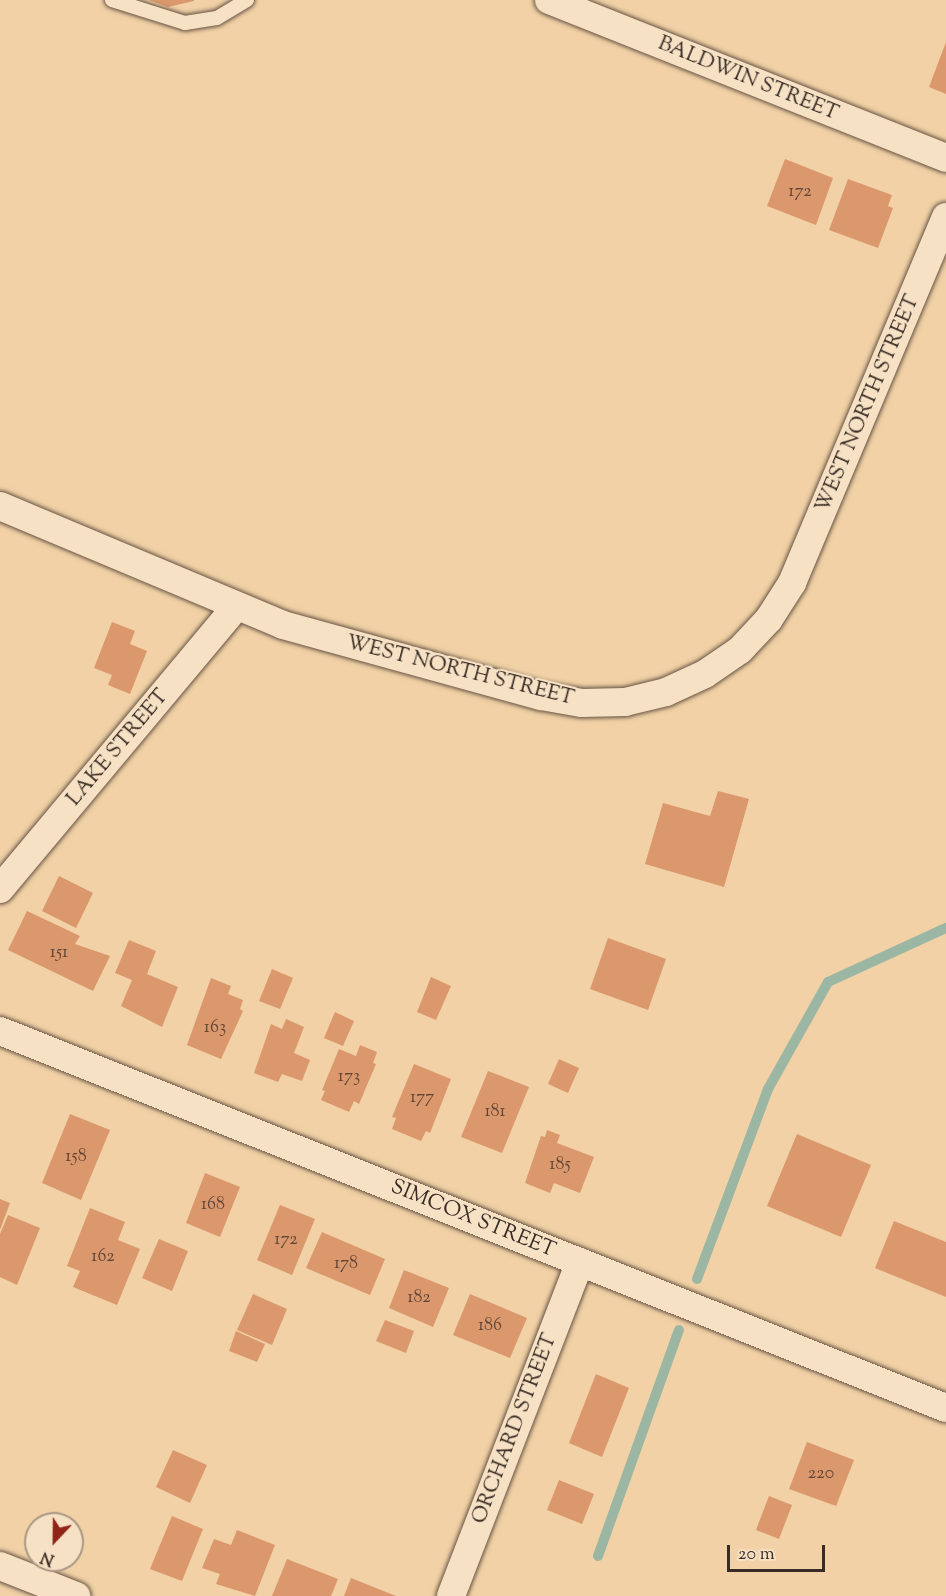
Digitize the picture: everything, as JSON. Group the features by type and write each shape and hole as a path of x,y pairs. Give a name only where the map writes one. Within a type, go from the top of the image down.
{"street":[{"name":"BALDWIN STREET","path":"553,1 946,158"},
{"name":"WEST NORTH STREET","path":"0,506 283,625 541,696 582,703 625,702 666,692 705,674 740,650 762,627 792,583 946,217"},
{"name":"LAKE STREET","path":"0,889 236,607"},
{"name":"SIMCOX STREET","path":"0,1031 946,1408"},
{"name":"ORCHARD STREET","path":"451,1596 580,1262"},
{"path":"0,1566 76,1596"}],"lane":[{"path":"112,0 185,23 218,18 247,0"}],"building":[{"path":"149,0 194,0 194,1 168,7"},
{"path":"946,42 946,94 929,87"},
{"path":"785,159 833,178 816,225 767,206"},
{"path":"848,179 892,195 888,206 893,208 878,248 829,230"},
{"path":"112,622 135,631 130,644 147,651 130,694 108,685 112,675 94,668"},
{"path":"718,791 749,799 724,887 645,864 663,803 710,816"},
{"path":"59,876 93,893 76,928 42,911"},
{"path":"27,911 80,936 75,944 110,956 93,991 8,950"},
{"path":"608,938 666,959 648,1010 590,989"},
{"path":"129,940 156,951 147,974 178,987 162,1027 121,1006 132,980 115,973"},
{"path":"272,969 293,978 280,1009 259,1001"},
{"path":"431,977 451,986 436,1020 417,1012"},
{"path":"211,978 231,986 228,994 243,1000 240,1009 243,1011 221,1059 187,1045"},
{"path":"335,1012 354,1021 343,1046 324,1038"},
{"path":"286,1019 304,1027 294,1053 310,1060 302,1081 282,1074 278,1082 254,1073 271,1024 282,1029"},
{"path":"360,1045 377,1052 373,1063 376,1064 359,1104 354,1101 349,1112 321,1100 325,1091 322,1090 339,1049 356,1056"},
{"path":"559,1059 579,1068 568,1093 548,1084"},
{"path":"414,1064 451,1079 430,1133 426,1131 421,1141 392,1129 396,1118 392,1117"},
{"path":"488,1071 529,1087 502,1153 461,1137"},
{"path":"70,1114 110,1130 81,1200 42,1183"},
{"path":"547,1130 560,1135 557,1143 594,1157 580,1193 554,1183 550,1193 525,1183 541,1136 545,1137"},
{"path":"797,1134 871,1165 841,1237 767,1206"},
{"path":"205,1173 240,1187 220,1237 186,1223"},
{"path":"0,1199 10,1203 0,1230"},
{"path":"280,1205 315,1219 292,1275 257,1260"},
{"path":"90,1208 125,1222 118,1240 140,1249 117,1305 73,1287 80,1271 67,1266"},
{"path":"8,1215 40,1228 17,1285 0,1277 0,1234"},
{"path":"894,1221 946,1242 946,1297 875,1268"},
{"path":"322,1232 385,1259 370,1295 306,1268"},
{"path":"159,1239 188,1251 172,1291 142,1278"},
{"path":"404,1270 449,1288 433,1327 389,1308"},
{"path":"253,1294 287,1309 272,1345 237,1330"},
{"path":"470,1294 527,1318 510,1358 453,1335"},
{"path":"385,1320 414,1331 406,1353 376,1341"},
{"path":"236,1331 265,1344 257,1362 229,1351"},
{"path":"596,1374 629,1388 602,1457 569,1443"},
{"path":"807,1442 854,1460 836,1506 789,1489"},
{"path":"173,1450 207,1465 190,1503 156,1487"},
{"path":"559,1480 594,1494 582,1524 547,1510"},
{"path":"769,1496 792,1505 779,1539 756,1530"},
{"path":"172,1516 203,1529 182,1581 150,1569"},
{"path":"237,1530 275,1545 255,1596 216,1584 220,1574 202,1568 214,1539 231,1545"},
{"path":"287,1559 338,1579 331,1596 272,1596"},
{"path":"351,1578 396,1596 344,1596"}],"waterway":[{"path":"697,1279 768,1089 828,982 946,928"},
{"path":"598,1556 679,1330"}]}
